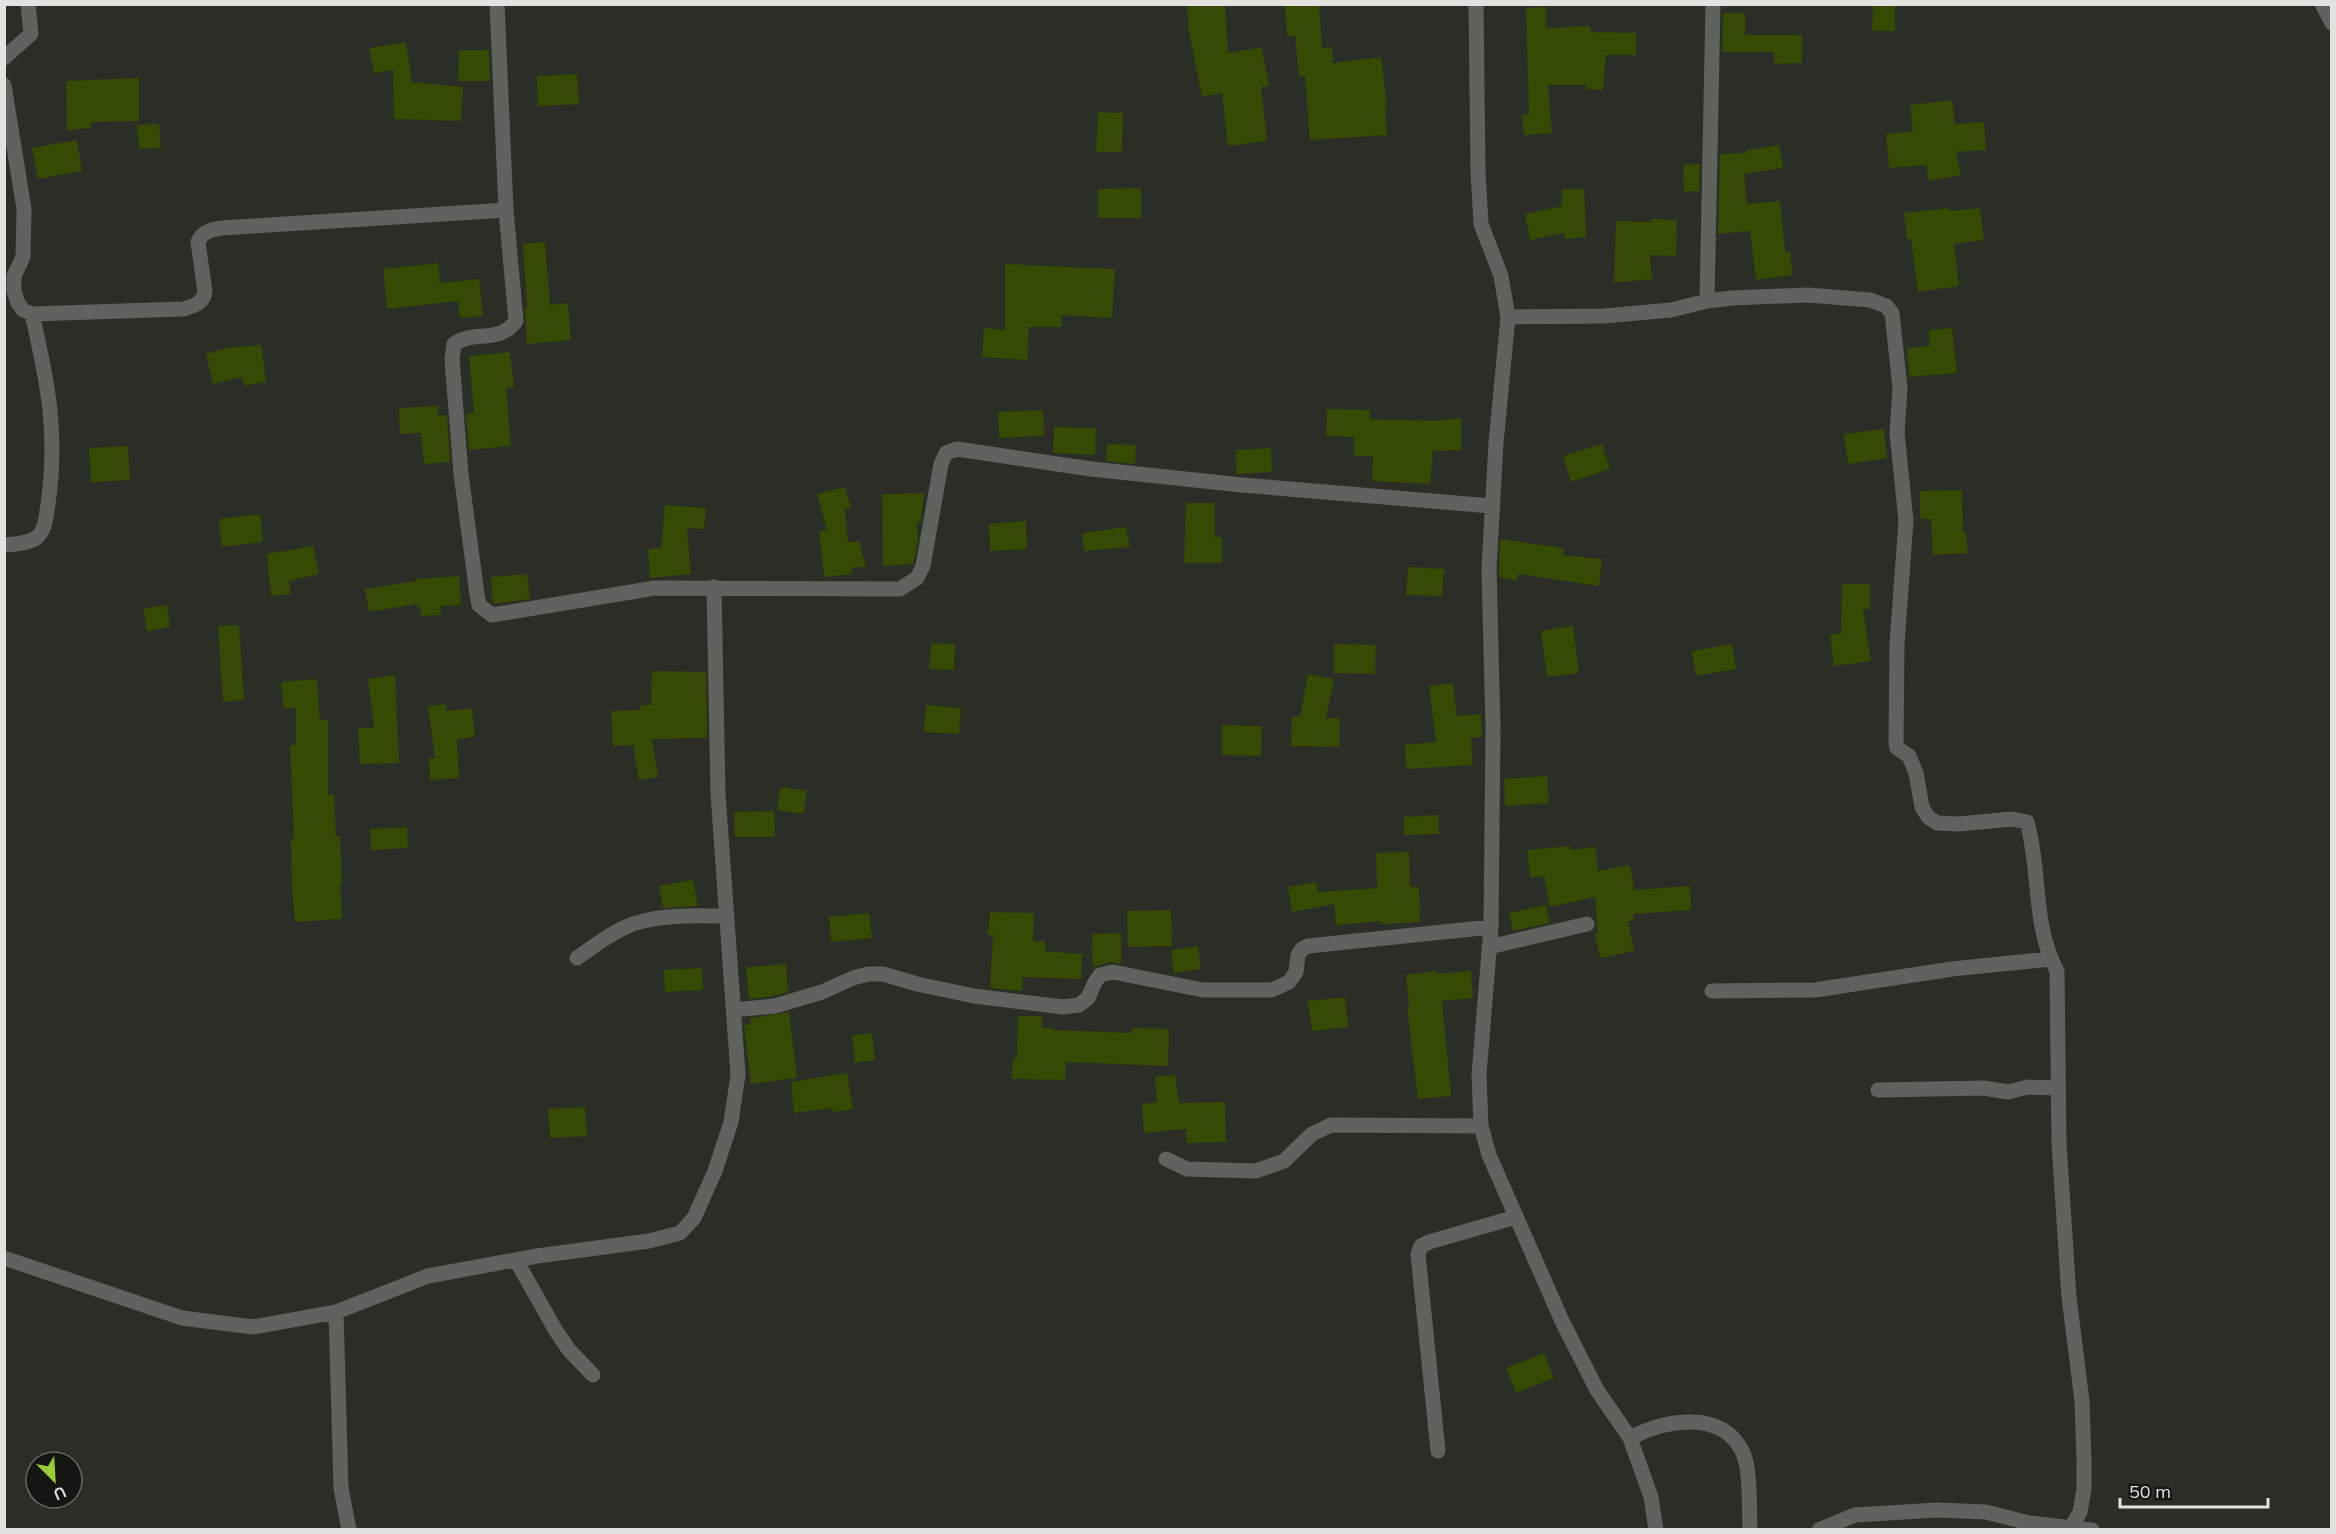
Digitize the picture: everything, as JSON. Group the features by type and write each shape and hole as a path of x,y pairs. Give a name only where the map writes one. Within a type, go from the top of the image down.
{"street":[{"path":"4,58 31,34 28,4"},
{"path":"497,4 506,210 516,321 508,331 498,336 463,338 454,344 452,359 461,474 479,605 492,615 655,588 900,589 911,584 924,566 941,464 946,453 957,449 1091,469 1230,484 1491,506"},
{"path":"1476,4 1481,224 1501,276 1508,317 1491,506 1489,568 1493,729 1491,927 1479,1075 1481,1126 1489,1155 1562,1321 1597,1390 1630,1438 1651,1497 1656,1530"},
{"path":"1707,301 1713,4"},
{"path":"2322,4 2331,23"},
{"path":"4,85 24,208 23,257 14,276 14,291 23,310 32,314 183,309 196,305 204,297 205,292 198,242 203,234 222,228 506,210"},
{"path":"1508,317 1604,316 1671,310 1707,301 1808,295 1870,300 1886,306 1892,313 1900,388 1898,433 1906,521 1897,643 1897,748 1909,756 1916,774 1922,807 1928,817 1937,823 1959,824 2012,819 2027,822 2033,842 2041,927 2050,959 2057,971 2059,1144 2069,1297 2082,1401 2084,1460 2084,1489 2080,1512 2071,1528"},
{"path":"4,545 36,538 42,531 48,498 52,420 47,378 32,314"},
{"path":"4,1258 182,1318 253,1327 336,1312 428,1276 516,1260 649,1241 680,1233 694,1218 715,1171 731,1122 738,1075 718,794 714,587"},
{"path":"576,958 634,924 666,918 727,916"},
{"path":"1489,947 1587,924"},
{"path":"734,1010 776,1006 822,992 868,974 883,974 974,996 1064,1007 1079,1005 1088,999 1100,975 1113,972 1203,990 1272,990 1289,982 1296,972 1298,955 1308,946 1491,927"},
{"path":"1712,991 1815,990 1952,969 2050,959"},
{"path":"1878,1090 1984,1088 2008,1092 2028,1087 2058,1088"},
{"path":"1166,1159 1187,1169 1256,1171 1284,1161 1312,1134 1331,1125 1481,1126"},
{"path":"1438,1451 1418,1254 1421,1246 1429,1242 1516,1217"},
{"path":"516,1260 556,1331 569,1350 594,1376"},
{"path":"336,1312 341,1488 349,1530"},
{"path":"1630,1438 1645,1430 1680,1422 1699,1421 1720,1427 1744,1452 1750,1530"},
{"path":"1819,1530 1855,1515 1937,1509 1986,1512 2029,1522 2092,1530"}],"building":[{"path":"1187,4 1225,4 1228,53 1262,47 1269,86 1261,87 1267,141 1228,146 1222,93 1202,97 1189,32"},
{"path":"1285,4 1319,4 1322,48 1332,47 1333,63 1381,57 1387,106 1385,106 1387,135 1310,140 1305,76 1299,77 1295,36 1287,36"},
{"path":"1873,4 1895,4 1895,31 1872,31"},
{"path":"1546,7 1546,28 1590,26 1591,32 1636,33 1636,55 1606,55 1603,90 1586,89 1586,85 1548,85 1552,133 1524,135 1522,115 1529,114 1526,8"},
{"path":"1723,13 1745,13 1745,35 1802,35 1802,63 1774,64 1774,52 1722,52"},
{"path":"406,42 412,82 463,87 461,121 394,119 393,70 374,73 369,48"},
{"path":"459,50 489,50 490,81 458,81"},
{"path":"577,74 579,104 538,106 537,76"},
{"path":"139,78 139,121 91,122 91,128 67,130 66,81"},
{"path":"1952,100 1955,124 1984,122 1986,150 1956,152 1961,175 1929,181 1926,165 1889,168 1886,134 1913,131 1910,105"},
{"path":"1098,112 1123,113 1122,152 1096,152"},
{"path":"159,124 161,148 139,149 137,125"},
{"path":"77,140 82,171 38,179 32,148"},
{"path":"1779,145 1783,168 1744,174 1747,204 1780,201 1785,252 1790,251 1793,275 1756,280 1750,231 1718,234 1720,154 1746,153 1746,150"},
{"path":"1700,164 1699,191 1684,192 1683,165"},
{"path":"1141,188 1141,218 1098,218 1098,189"},
{"path":"1562,189 1584,189 1586,237 1565,239 1564,233 1530,240 1525,214 1562,206"},
{"path":"1949,208 1950,211 1980,208 1984,240 1954,244 1959,286 1918,292 1911,239 1907,239 1904,213"},
{"path":"1652,219 1677,220 1676,256 1650,255 1652,279 1614,283 1616,221 1652,222"},
{"path":"545,242 550,305 568,303 571,340 527,344 523,244"},
{"path":"438,263 440,283 479,279 483,316 460,318 458,301 387,309 383,269"},
{"path":"1005,264 1115,269 1112,318 1061,315 1062,327 1029,327 1027,360 982,357 984,328 1005,330"},
{"path":"1952,328 1957,373 1909,377 1907,348 1930,346 1929,330"},
{"path":"261,345 266,382 244,386 242,377 213,384 206,354 227,348"},
{"path":"510,352 514,387 506,388 511,446 469,450 466,414 474,413 469,356"},
{"path":"438,406 438,416 447,415 450,462 424,464 421,433 400,434 399,408"},
{"path":"1327,409 1370,410 1370,419 1434,421 1461,418 1461,450 1433,451 1430,484 1372,481 1373,456 1354,456 1354,437 1326,436"},
{"path":"1043,410 1044,436 999,438 998,412"},
{"path":"1054,427 1096,428 1095,455 1053,453"},
{"path":"1884,429 1887,458 1848,464 1844,434"},
{"path":"1107,444 1136,445 1135,464 1106,461"},
{"path":"1602,444 1610,469 1571,482 1563,456"},
{"path":"128,446 130,480 91,482 89,448"},
{"path":"1271,448 1272,472 1237,474 1236,450"},
{"path":"845,487 851,508 845,509 848,542 859,541 866,567 851,568 852,574 824,577 819,531 827,530 817,494"},
{"path":"1962,490 1963,533 1966,533 1968,553 1933,555 1931,519 1920,519 1920,491"},
{"path":"924,493 921,522 917,522 918,540 913,564 883,566 882,494"},
{"path":"1186,503 1215,503 1215,537 1222,537 1222,563 1184,563"},
{"path":"665,505 706,508 704,529 687,528 691,574 650,578 648,549 661,548"},
{"path":"260,514 263,542 222,547 219,519"},
{"path":"1026,521 1027,549 990,551 989,524"},
{"path":"1126,527 1130,547 1084,551 1082,533"},
{"path":"1500,539 1564,548 1562,555 1602,559 1599,586 1518,574 1517,581 1499,577"},
{"path":"313,546 319,574 289,581 291,594 271,596 267,554"},
{"path":"1408,567 1444,569 1442,596 1406,595"},
{"path":"527,574 530,599 493,604 491,577"},
{"path":"459,576 461,605 440,606 441,615 421,616 420,607 418,608 417,604 369,612 365,589 416,581 416,579"},
{"path":"1842,584 1870,584 1870,609 1863,609 1871,661 1834,666 1830,635 1841,633"},
{"path":"167,605 170,627 147,631 143,609"},
{"path":"239,625 244,700 223,702 218,626"},
{"path":"1573,626 1579,673 1547,677 1541,631"},
{"path":"931,643 955,644 954,670 929,669"},
{"path":"1334,644 1376,645 1375,674 1334,673"},
{"path":"1732,644 1736,669 1696,676 1692,651"},
{"path":"652,671 706,672 707,738 652,739 658,777 639,780 633,745 613,746 611,711 640,710 640,705 651,705"},
{"path":"1308,674 1334,679 1326,718 1340,718 1339,747 1291,746 1292,717 1300,717"},
{"path":"395,675 399,763 360,764 358,728 374,728 368,679"},
{"path":"317,679 320,720 328,720 328,795 334,794 336,837 340,836 342,919 295,922 292,891 291,839 294,839 290,745 296,745 296,708 284,709 281,682"},
{"path":"1453,683 1457,716 1481,714 1482,737 1471,738 1473,765 1406,769 1405,745 1436,742 1429,686"},
{"path":"446,704 447,711 472,708 475,737 457,739 459,778 430,780 429,758 435,758 428,706"},
{"path":"926,705 961,708 959,734 924,732"},
{"path":"1222,725 1262,726 1261,756 1222,755"},
{"path":"1547,776 1549,803 1505,806 1504,779"},
{"path":"781,787 807,791 803,814 777,810"},
{"path":"774,811 775,837 735,837 734,812"},
{"path":"1439,815 1439,834 1404,835 1404,817"},
{"path":"407,827 408,848 371,850 370,829"},
{"path":"1570,846 1570,850 1595,847 1598,871 1630,865 1634,890 1690,886 1691,910 1633,914 1634,921 1628,921 1634,951 1600,958 1595,934 1598,933 1595,897 1550,907 1544,876 1530,878 1527,850"},
{"path":"1409,852 1410,887 1419,887 1420,922 1381,924 1381,921 1336,925 1334,904 1292,912 1288,887 1316,882 1318,892 1377,888 1376,853"},
{"path":"693,880 698,906 663,908 659,886"},
{"path":"1546,905 1550,923 1513,931 1509,913"},
{"path":"1171,910 1172,946 1128,947 1127,911"},
{"path":"990,912 1034,913 1033,941 1045,941 1045,951 1082,954 1081,979 1023,977 1022,991 990,988 993,935 988,935"},
{"path":"869,913 872,938 831,942 829,917"},
{"path":"1121,933 1121,964 1111,962 1093,967 1092,934"},
{"path":"1198,946 1201,969 1174,973 1171,950"},
{"path":"786,964 788,992 749,999 746,967"},
{"path":"702,968 703,990 665,992 664,970"},
{"path":"1435,971 1436,974 1471,971 1473,998 1442,1001 1451,1096 1418,1099 1407,1007 1409,1007 1406,975"},
{"path":"1345,997 1348,1027 1312,1031 1308,1001"},
{"path":"789,1012 797,1078 751,1084 744,1025 751,1024 750,1018"},
{"path":"1018,1016 1042,1016 1042,1028 1053,1028 1053,1030 1132,1033 1132,1028 1169,1029 1168,1066 1066,1062 1065,1080 1012,1079 1013,1058 1017,1058"},
{"path":"872,1033 875,1060 855,1063 852,1035"},
{"path":"847,1073 853,1109 833,1112 832,1108 794,1113 791,1082"},
{"path":"1175,1075 1179,1103 1225,1102 1226,1142 1187,1143 1186,1129 1144,1133 1142,1104 1157,1102 1155,1076"},
{"path":"585,1107 587,1136 550,1138 548,1109"},
{"path":"1544,1353 1554,1378 1516,1393 1506,1368"}]}
